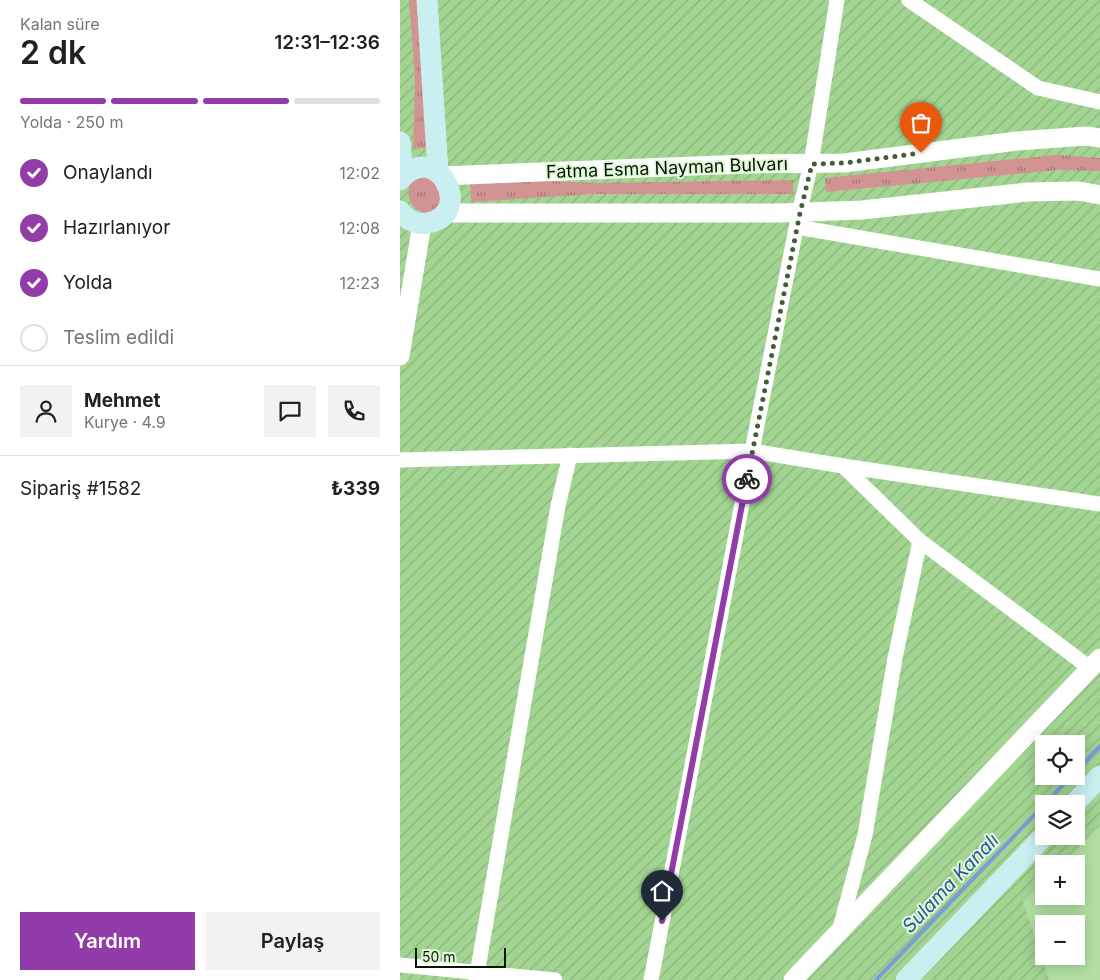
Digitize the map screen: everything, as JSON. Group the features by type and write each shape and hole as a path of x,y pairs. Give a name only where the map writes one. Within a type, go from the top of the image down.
{"main road":[{"path":"407,218 431,222 444,213 450,198 450,190 440,174 427,0"},
{"path":"400,142 402,178 420,168 440,174"},
{"path":"1082,795 1100,776"},
{"path":"906,980 1035,845"}],"street":[{"path":"651,980 752,451 798,220 812,164 837,0"},
{"path":"909,0 1038,88 1100,102"},
{"name":"Fatma Esma Nayman Bulvarı","path":"440,174 844,163 1017,141 1087,136 1100,138"},
{"path":"798,220 862,210 1028,192 1079,191 1100,195"},
{"path":"444,213 798,220 1100,279"},
{"path":"400,356 407,218"},
{"path":"400,460 752,451 1100,504"},
{"path":"476,976 558,506 570,455"},
{"path":"793,980 1095,663 920,541 844,466"},
{"path":"838,933 865,835 895,658 920,541"},
{"path":"400,965 476,976 554,980"}],"shaded area":[{"path":"400,0 1100,0 1100,825 1085,840 1085,795 1035,795 1035,845 1080,845 1070,855 1035,855 1035,890 1023,901 1035,937 1035,965 1044,965 1049,980 400,980"}],"green space":[{"path":"409,0 417,0 434,147 413,149 415,79"},
{"path":"1057,155 1100,158 1100,171 1057,170 826,192 825,178"},
{"path":"428,175 444,192 437,207 426,213 415,208 411,203 409,189 411,182"},
{"path":"468,178 595,183 793,180 793,194 595,194 471,202 471,189"}],"waterway":[{"name":"Sulama Kanalı","path":"1085,762 1100,746"},
{"name":"Sulama Kanalı","path":"1053,795 1063,785"},
{"name":"Sulama Kanalı","path":"876,980 1035,814"}],"way so far":[{"path":"747,479 800,213 812,164 844,163 921,153"}],"route":[{"path":"662,921 747,479"}]}
